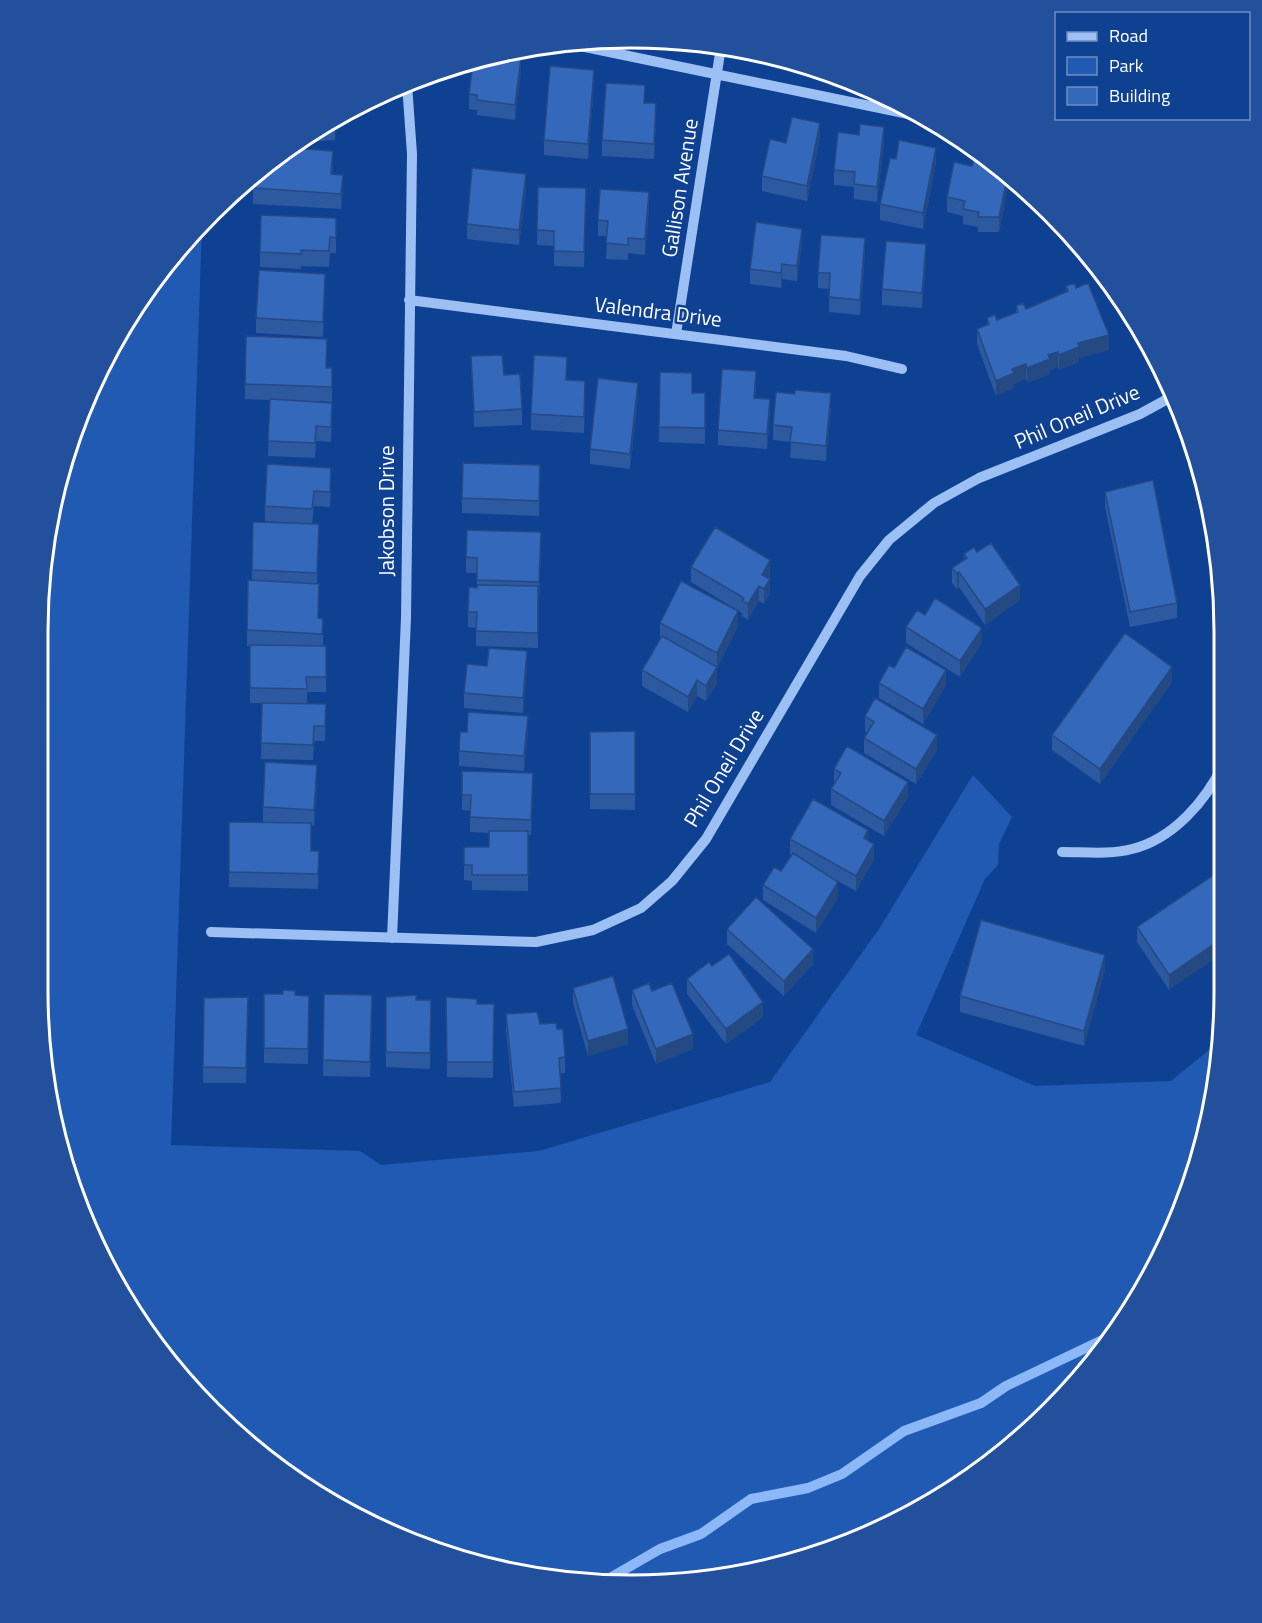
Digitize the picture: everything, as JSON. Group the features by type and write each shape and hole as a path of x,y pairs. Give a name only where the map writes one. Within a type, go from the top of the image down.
{"street":[{"path":"594,49 895,111"},
{"name":"Gallison Avenue","path":"676,334 707,150 720,55"},
{"name":"Jakobson Drive","path":"392,938 406,618 412,154 407,93"},
{"name":"Valendra Drive","path":"409,300 846,356 902,369"},
{"name":"Phil Oneil Drive","path":"211,932 536,942 593,930 641,908 672,881 706,839 860,576 889,540 934,502 979,478 1140,414 1166,400"},
{"path":"1062,852 1100,853 1131,849 1160,838 1185,818 1214,781"}],"green space":[{"path":"202,238 171,1145 360,1151 381,1165 539,1151 770,1082 879,929 973,775 1012,817 999,844 998,865 985,879 916,1035 1035,1086 1171,1081 1211,1048 1203,1106 1183,1179 1154,1250 1116,1316 1094,1347 1043,1404 986,1455 922,1497 854,1531 782,1555 707,1570 631,1575 555,1570 480,1555 408,1531 339,1497 276,1455 219,1404 168,1347 146,1316 108,1250 92,1215 68,1143 59,1106 49,1030 48,631 53,555 68,480 92,408 126,339 168,276"}],"building":[{"path":"521,58 515,105 477,100 477,95 469,94 472,70"},
{"path":"550,66 594,70 588,144 544,140"},
{"path":"606,83 645,85 644,103 656,103 654,144 602,140"},
{"path":"792,117 820,123 807,186 762,176 770,139 786,143"},
{"path":"860,124 884,127 877,187 854,184 855,172 834,170 838,132 859,135"},
{"path":"899,140 936,148 923,213 880,204 890,158 896,159"},
{"path":"303,149 333,151 331,174 343,175 341,194 253,188"},
{"path":"974,159 1006,185 999,217 978,217 979,212 963,209 965,201 947,197 954,162 972,166"},
{"path":"472,168 526,174 519,230 467,224"},
{"path":"538,187 586,188 584,252 554,251 554,231 537,230"},
{"path":"600,189 649,192 645,239 628,238 628,245 606,243 608,221 598,220"},
{"path":"261,215 336,218 336,238 330,237 329,251 301,250 301,254 260,252"},
{"path":"756,222 802,229 797,266 782,264 781,273 750,269"},
{"path":"821,235 865,238 860,300 829,297 830,273 818,273"},
{"path":"886,241 926,244 922,293 882,289"},
{"path":"259,270 325,274 323,322 256,318"},
{"path":"1075,283 1076,288 1088,283 1109,335 1078,343 1079,347 1059,355 1058,352 1048,355 1050,359 1027,368 1026,364 1012,369 1014,373 996,381 977,329 989,324 987,318 995,315 997,320 1018,312 1016,306 1023,303 1026,309 1068,291 1066,286"},
{"path":"246,336 327,339 326,368 332,368 332,387 245,384"},
{"path":"502,355 504,375 520,374 522,409 474,412 471,356"},
{"path":"534,355 567,357 566,380 585,381 584,417 531,414"},
{"path":"722,369 756,371 754,398 770,399 767,434 718,430"},
{"path":"660,372 692,373 692,393 705,393 705,428 659,427"},
{"path":"598,378 638,383 630,454 590,449"},
{"path":"795,390 831,393 826,446 790,442 792,427 773,425 776,392 795,394"},
{"path":"270,399 332,403 331,427 316,426 315,443 268,441"},
{"path":"463,463 540,465 539,501 462,498"},
{"path":"267,464 331,468 330,492 314,491 312,509 265,506"},
{"path":"1153,480 1177,603 1130,612 1105,492"},
{"path":"253,522 319,524 317,573 252,570"},
{"path":"715,527 770,560 762,575 770,579 764,589 759,586 748,604 742,601 744,598 691,567"},
{"path":"467,530 541,532 539,582 477,580 477,558 466,557"},
{"path":"991,543 1020,585 985,609 959,572 957,574 952,568 967,558 964,554 974,547 977,552"},
{"path":"248,580 319,584 318,618 323,619 322,634 247,630"},
{"path":"681,581 738,611 717,653 660,623"},
{"path":"477,585 538,586 538,633 476,631 477,612 468,612 469,587 477,588"},
{"path":"935,598 982,628 960,661 906,627 917,610 925,615"},
{"path":"1125,633 1172,667 1100,769 1052,735"},
{"path":"662,636 717,667 706,686 697,680 688,697 642,670"},
{"path":"250,645 326,646 326,677 306,677 307,689 250,688"},
{"path":"906,647 946,670 923,709 879,683 889,665 894,668"},
{"path":"489,648 527,651 523,698 464,693 467,664 487,666"},
{"path":"875,698 937,735 916,769 864,738 874,722 865,716"},
{"path":"262,703 326,704 325,726 314,726 313,745 261,743"},
{"path":"468,712 528,716 524,756 459,751 460,732 467,732"},
{"path":"635,731 635,794 590,794 590,732"},
{"path":"847,746 908,782 884,821 831,789 841,773 834,769"},
{"path":"265,762 317,765 314,810 263,807"},
{"path":"462,771 533,773 531,820 470,817 471,795 462,795"},
{"path":"813,799 868,830 864,838 874,844 856,876 790,839"},
{"path":"229,822 311,823 311,851 319,851 318,874 229,872"},
{"path":"489,831 528,831 528,875 472,875 472,865 464,865 464,847 489,847"},
{"path":"793,853 838,882 816,918 763,885 774,867 781,871"},
{"path":"1214,875 1214,944 1169,975 1137,927"},
{"path":"756,897 813,949 784,981 727,929"},
{"path":"981,920 1105,955 1084,1031 960,996"},
{"path":"729,954 763,1002 726,1029 687,979 709,962 712,966"},
{"path":"613,976 628,1029 588,1041 573,988"},
{"path":"649,983 652,991 672,983 693,1034 656,1049 632,990"},
{"path":"283,990 295,991 295,995 309,996 308,1049 264,1048 264,994 283,994"},
{"path":"324,994 372,995 370,1062 323,1060"},
{"path":"416,995 416,1000 431,1000 430,1053 386,1052 386,997"},
{"path":"248,997 246,1068 203,1067 204,998"},
{"path":"446,997 477,999 477,1004 494,1004 493,1062 447,1062"},
{"path":"537,1012 540,1024 556,1023 557,1029 563,1029 565,1057 559,1058 561,1088 514,1092 506,1014"}],"waterway":[{"path":"616,1575 660,1549 701,1534 751,1499 808,1488 842,1474 904,1431 981,1403 1006,1386 1097,1343"}]}
